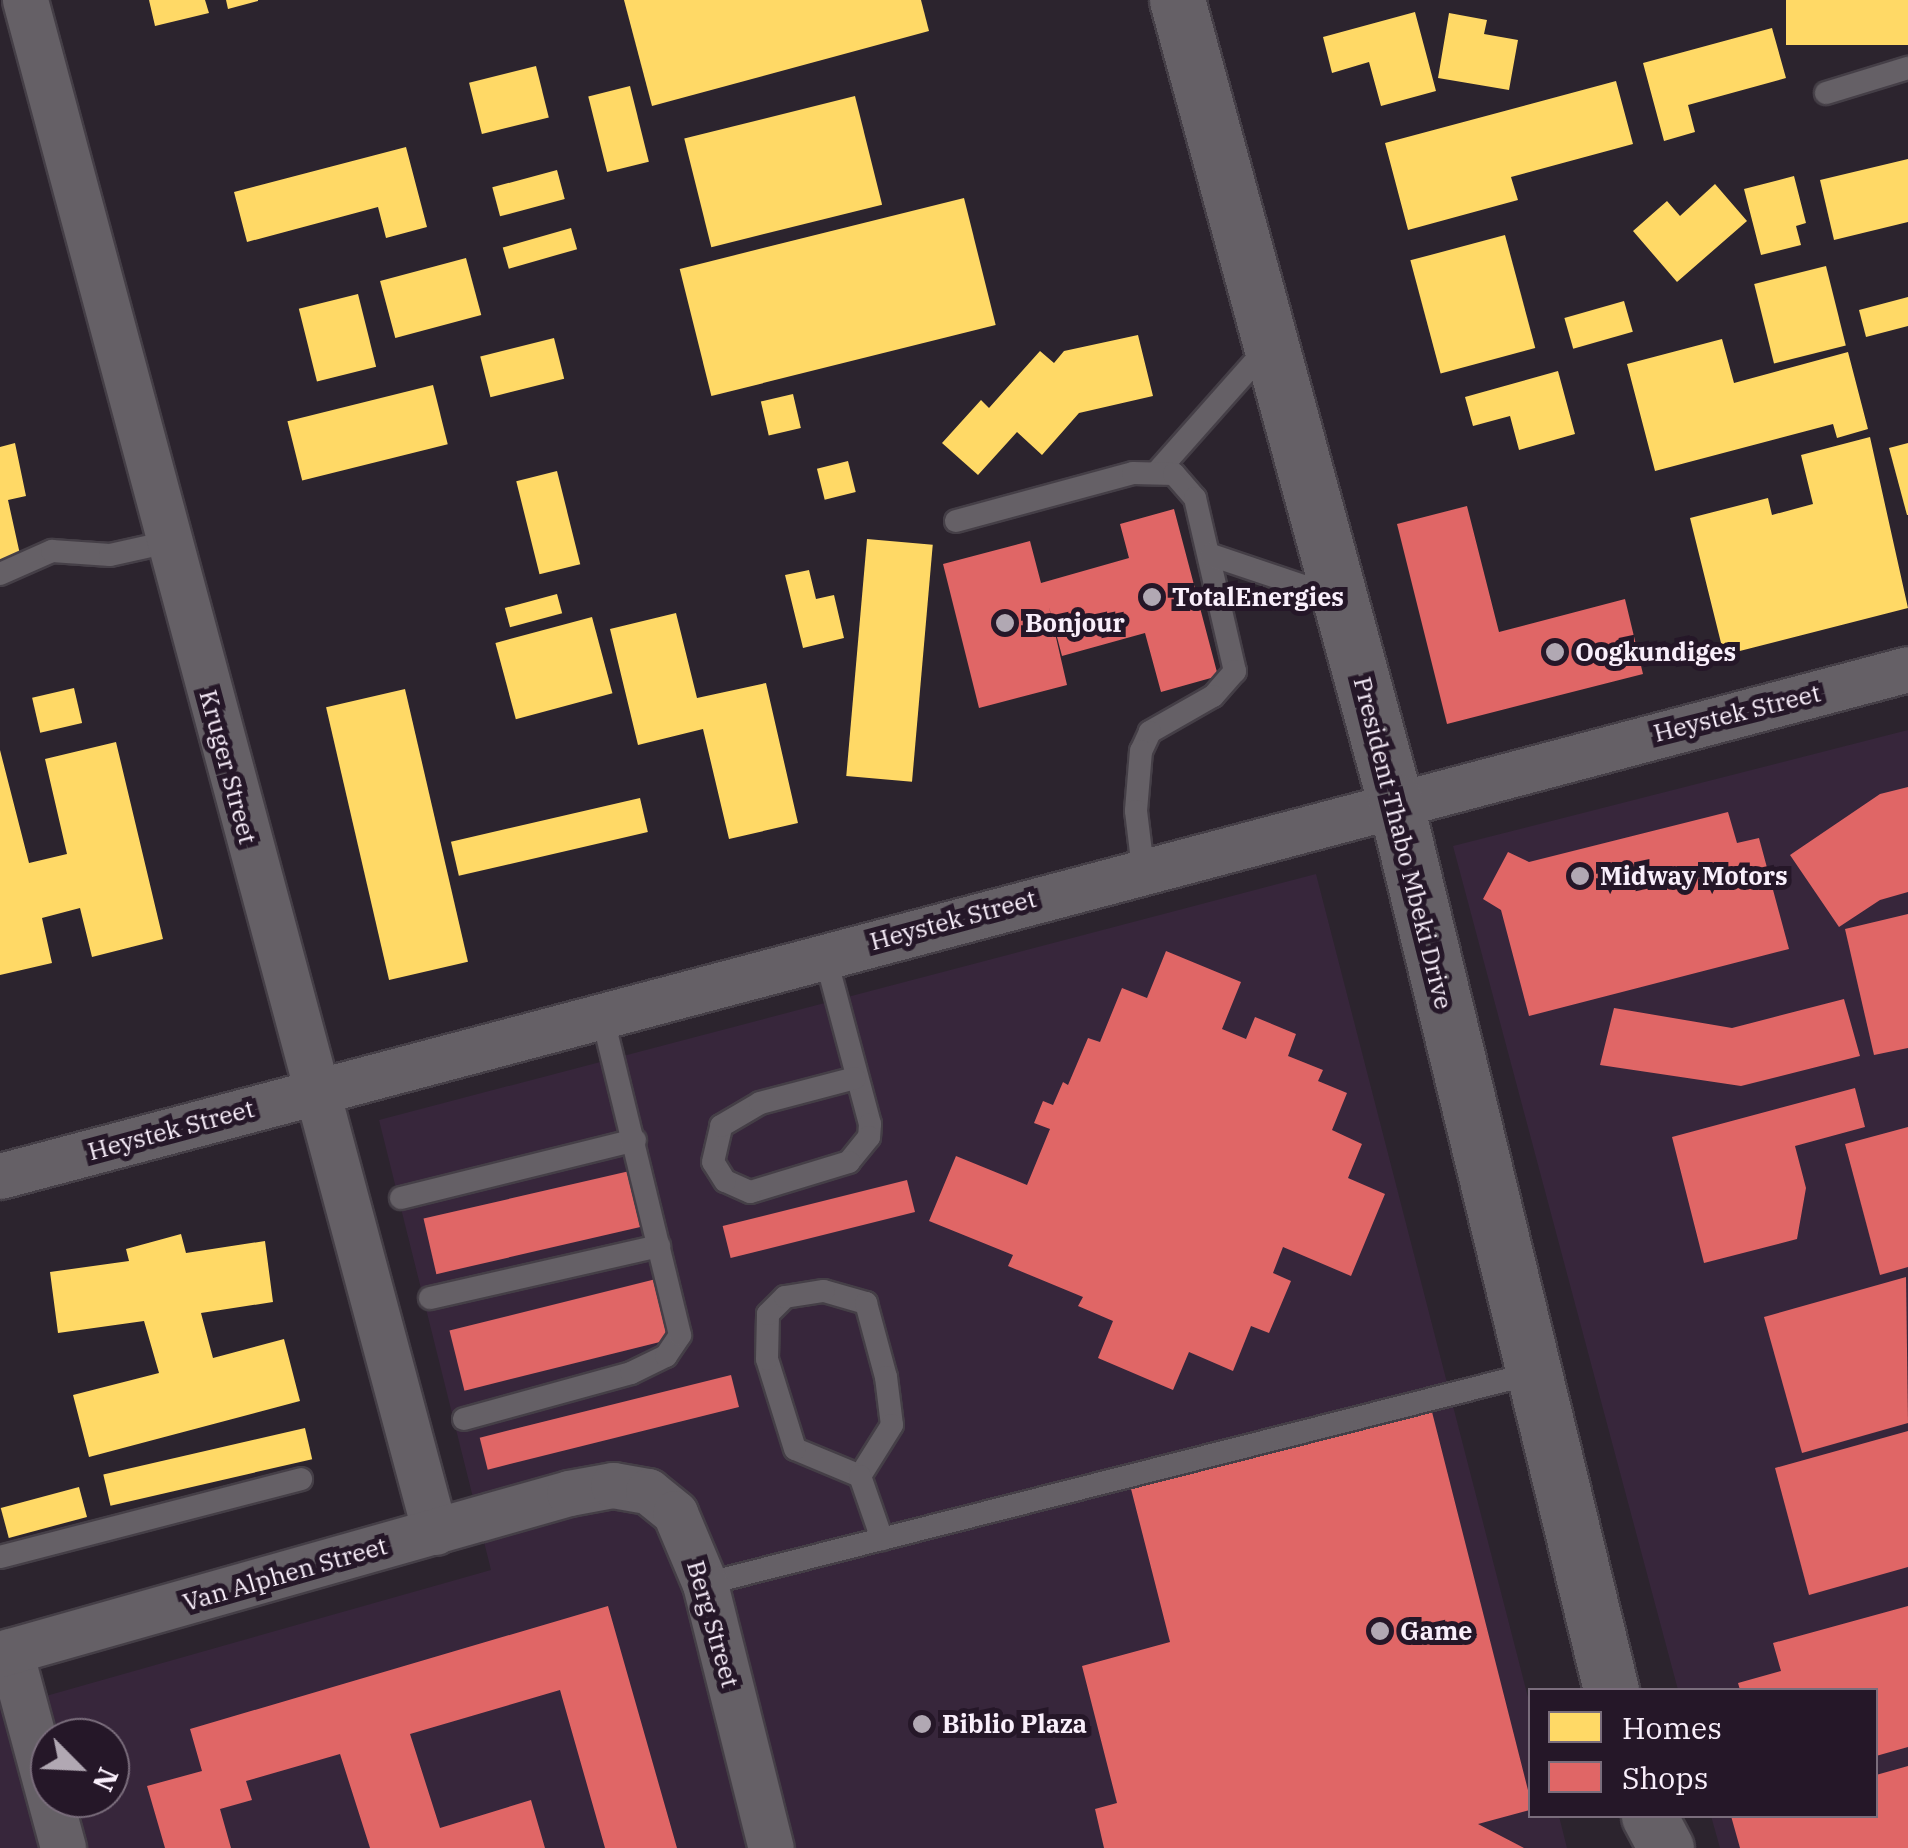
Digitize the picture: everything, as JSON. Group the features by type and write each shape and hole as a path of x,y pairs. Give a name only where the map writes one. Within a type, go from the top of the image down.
{"street":[{"name":"Kruger Street","path":"25,0 435,1532"},
{"name":"President Thabo Mbeki Drive","path":"1177,0 1395,801 1610,1688"},
{"name":"Heystek Street","path":"0,1176 1395,801 1908,669"},
{"name":"Berg Street","path":"570,1493 613,1485 648,1491 675,1513 706,1584 763,1846"},
{"name":"Van Alphen Street","path":"5,1653 570,1493"},
{"path":"5,1653 63,1848"},
{"path":"1633,1818 1633,1848"},
{"path":"1650,1818 1666,1848"}],"lane":[{"path":"1826,93 1908,68"},
{"path":"1157,472 1271,344"},
{"path":"956,521 1157,472 1186,483 1211,555 1235,671 1214,696 1150,732 1141,750 1136,810 1143,869"},
{"path":"0,574 52,551 110,556 168,542"},
{"path":"1211,555 1340,598"},
{"path":"824,954 855,1078 869,1137 849,1162 750,1192 725,1181 713,1162 722,1126 760,1103 855,1078"},
{"path":"464,1419 631,1373 666,1356 680,1335 602,1015"},
{"path":"401,1198 635,1140"},
{"path":"430,1298 659,1246"},
{"path":"860,1476 892,1425 866,1303 824,1291 785,1297 768,1314 766,1360 782,1421 795,1449 860,1476 882,1539"},
{"path":"706,1584 1534,1373"},
{"path":"0,1557 301,1479"}],"shaded area":[{"path":"1908,730 1908,1848 1720,1848 1712,1818 1878,1818 1878,1688 1677,1688 1453,846"},
{"path":"1316,874 1528,1697 1528,1818 1560,1818 1567,1848 0,1848 0,1709 491,1570 379,1120"}],"building: Homes":[{"path":"149,0 205,0 209,13 155,26"},
{"path":"226,0 258,0 258,1 228,9"},
{"path":"624,0 921,0 929,31 652,106"},
{"path":"1786,0 1908,0 1908,45 1786,45"},
{"path":"1415,12 1436,91 1381,106 1369,62 1332,73 1323,37"},
{"path":"1449,13 1487,20 1484,34 1518,40 1509,90 1438,78"},
{"path":"1772,28 1786,78 1688,105 1695,132 1664,141 1643,63"},
{"path":"536,66 549,117 482,134 469,83"},
{"path":"1616,81 1633,144 1511,177 1518,200 1408,230 1385,143"},
{"path":"630,86 649,162 607,172 588,96"},
{"path":"855,96 882,205 711,247 684,139"},
{"path":"406,147 427,227 386,238 378,207 247,242 234,192"},
{"path":"1908,159 1908,222 1834,240 1820,180"},
{"path":"557,170 565,199 500,216 492,187"},
{"path":"1794,176 1806,223 1796,226 1801,245 1761,255 1744,189"},
{"path":"1715,184 1747,221 1677,282 1633,231 1667,201 1680,216"},
{"path":"964,198 996,325 711,396 680,269"},
{"path":"571,228 577,249 509,269 503,248"},
{"path":"1505,235 1535,348 1441,373 1410,260"},
{"path":"466,258 481,315 395,338 380,281"},
{"path":"1826,266 1846,346 1774,363 1754,284"},
{"path":"358,294 376,367 317,382 299,309"},
{"path":"1908,297 1908,326 1866,337 1859,310"},
{"path":"1624,301 1633,332 1573,349 1564,318"},
{"path":"1138,335 1153,396 1079,413 1042,455 1017,432 978,475 942,443 981,400 989,408 1040,351 1054,363 1064,351"},
{"path":"554,338 564,379 490,397 480,356"},
{"path":"1722,339 1734,383 1848,352 1868,429 1837,438 1833,424 1655,471 1627,364"},
{"path":"1558,371 1575,434 1519,450 1510,416 1473,426 1465,397"},
{"path":"433,385 448,444 302,480 287,421"},
{"path":"793,394 801,428 769,436 761,401"},
{"path":"1870,437 1908,608 1724,655 1690,518 1768,498 1772,515 1813,504 1801,455"},
{"path":"15,443 26,496 8,500 21,559 0,564 0,447"},
{"path":"1908,443 1908,515 1907,515 1889,448"},
{"path":"848,461 856,492 825,500 817,469"},
{"path":"557,471 580,564 539,574 516,481"},
{"path":"867,539 933,545 912,782 846,776"},
{"path":"809,570 816,599 834,595 844,638 803,648 785,575"},
{"path":"557,594 562,613 510,627 505,608"},
{"path":"676,613 697,698 766,683 798,823 729,839 703,729 638,745 610,629"},
{"path":"592,617 612,693 516,719 495,643"},
{"path":"74,688 82,723 40,733 32,698"},
{"path":"405,689 468,962 389,980 326,707"},
{"path":"116,742 163,939 92,957 80,908 42,918 52,963 0,975 0,750 29,863 67,854 45,759"},
{"path":"640,798 648,832 459,876 451,842"},
{"path":"181,1234 186,1253 265,1241 273,1302 201,1313 213,1358 284,1339 300,1401 89,1457 73,1395 159,1373 144,1321 58,1333 50,1272 129,1261 126,1249"},
{"path":"305,1428 312,1459 111,1506 103,1475"},
{"path":"79,1487 87,1517 9,1538 1,1508"}],"building: Shops":[{"path":"1467,506 1499,632 1625,599 1643,674 1447,724 1397,524"},
{"path":"1174,509 1218,676 1161,692 1145,633 1062,656 1049,607 1067,685 979,708 943,564 1030,541 1041,583 1129,558 1120,524"},
{"path":"1908,787 1908,892 1880,900 1839,927 1790,855 1880,794"},
{"path":"1728,812 1737,843 1759,838 1789,949 1529,1016 1501,910 1483,899 1508,852 1529,862"},
{"path":"1908,914 1908,1048 1874,1055 1845,929"},
{"path":"1166,951 1241,982 1222,1029 1246,1039 1255,1017 1296,1034 1288,1056 1323,1070 1318,1081 1347,1093 1332,1130 1362,1144 1348,1178 1385,1194 1351,1276 1283,1247 1273,1273 1291,1281 1269,1333 1251,1326 1233,1371 1189,1352 1173,1390 1098,1358 1113,1321 1078,1306 1083,1297 1008,1266 1013,1255 929,1221 956,1156 1027,1185 1050,1129 1034,1123 1043,1101 1053,1105 1063,1082 1068,1085 1088,1038 1100,1042 1122,988 1147,998"},
{"path":"1844,999 1860,1056 1741,1086 1600,1065 1614,1008 1732,1028"},
{"path":"1855,1088 1865,1127 1795,1146 1806,1188 1797,1239 1704,1263 1672,1137"},
{"path":"1908,1127 1908,1267 1880,1275 1845,1144"},
{"path":"634,1170 647,1226 436,1274 424,1219"},
{"path":"907,1180 915,1212 731,1258 723,1226"},
{"path":"1906,1277 1908,1423 1802,1453 1764,1317"},
{"path":"660,1278 675,1338 464,1391 449,1330"},
{"path":"731,1375 739,1407 488,1470 480,1438"},
{"path":"1431,1408 1528,1790 1528,1811 1478,1824 1524,1848 1104,1848 1095,1809 1117,1803 1082,1666 1170,1642 1129,1481"},
{"path":"1908,1431 1908,1567 1809,1595 1775,1468"},
{"path":"608,1606 677,1848 605,1848 560,1690 410,1734 440,1828 531,1800 545,1848 370,1848 340,1754 246,1781 252,1800 220,1809 231,1848 165,1848 147,1786 202,1771 190,1729"},
{"path":"1908,1606 1908,1747 1878,1755 1878,1688 1739,1688 1738,1683 1781,1671 1773,1643"},
{"path":"1908,1766 1908,1848 1740,1848 1732,1818 1878,1818 1878,1774"}],"place":[{"name":"TotalEnergies","path":"1152,597"},
{"name":"Bonjour","path":"1005,623"},
{"name":"Oogkundiges","path":"1555,652"},
{"name":"Midway Motors","path":"1580,876"},
{"name":"Game","path":"1380,1631"},
{"name":"Biblio Plaza","path":"922,1724"}]}
